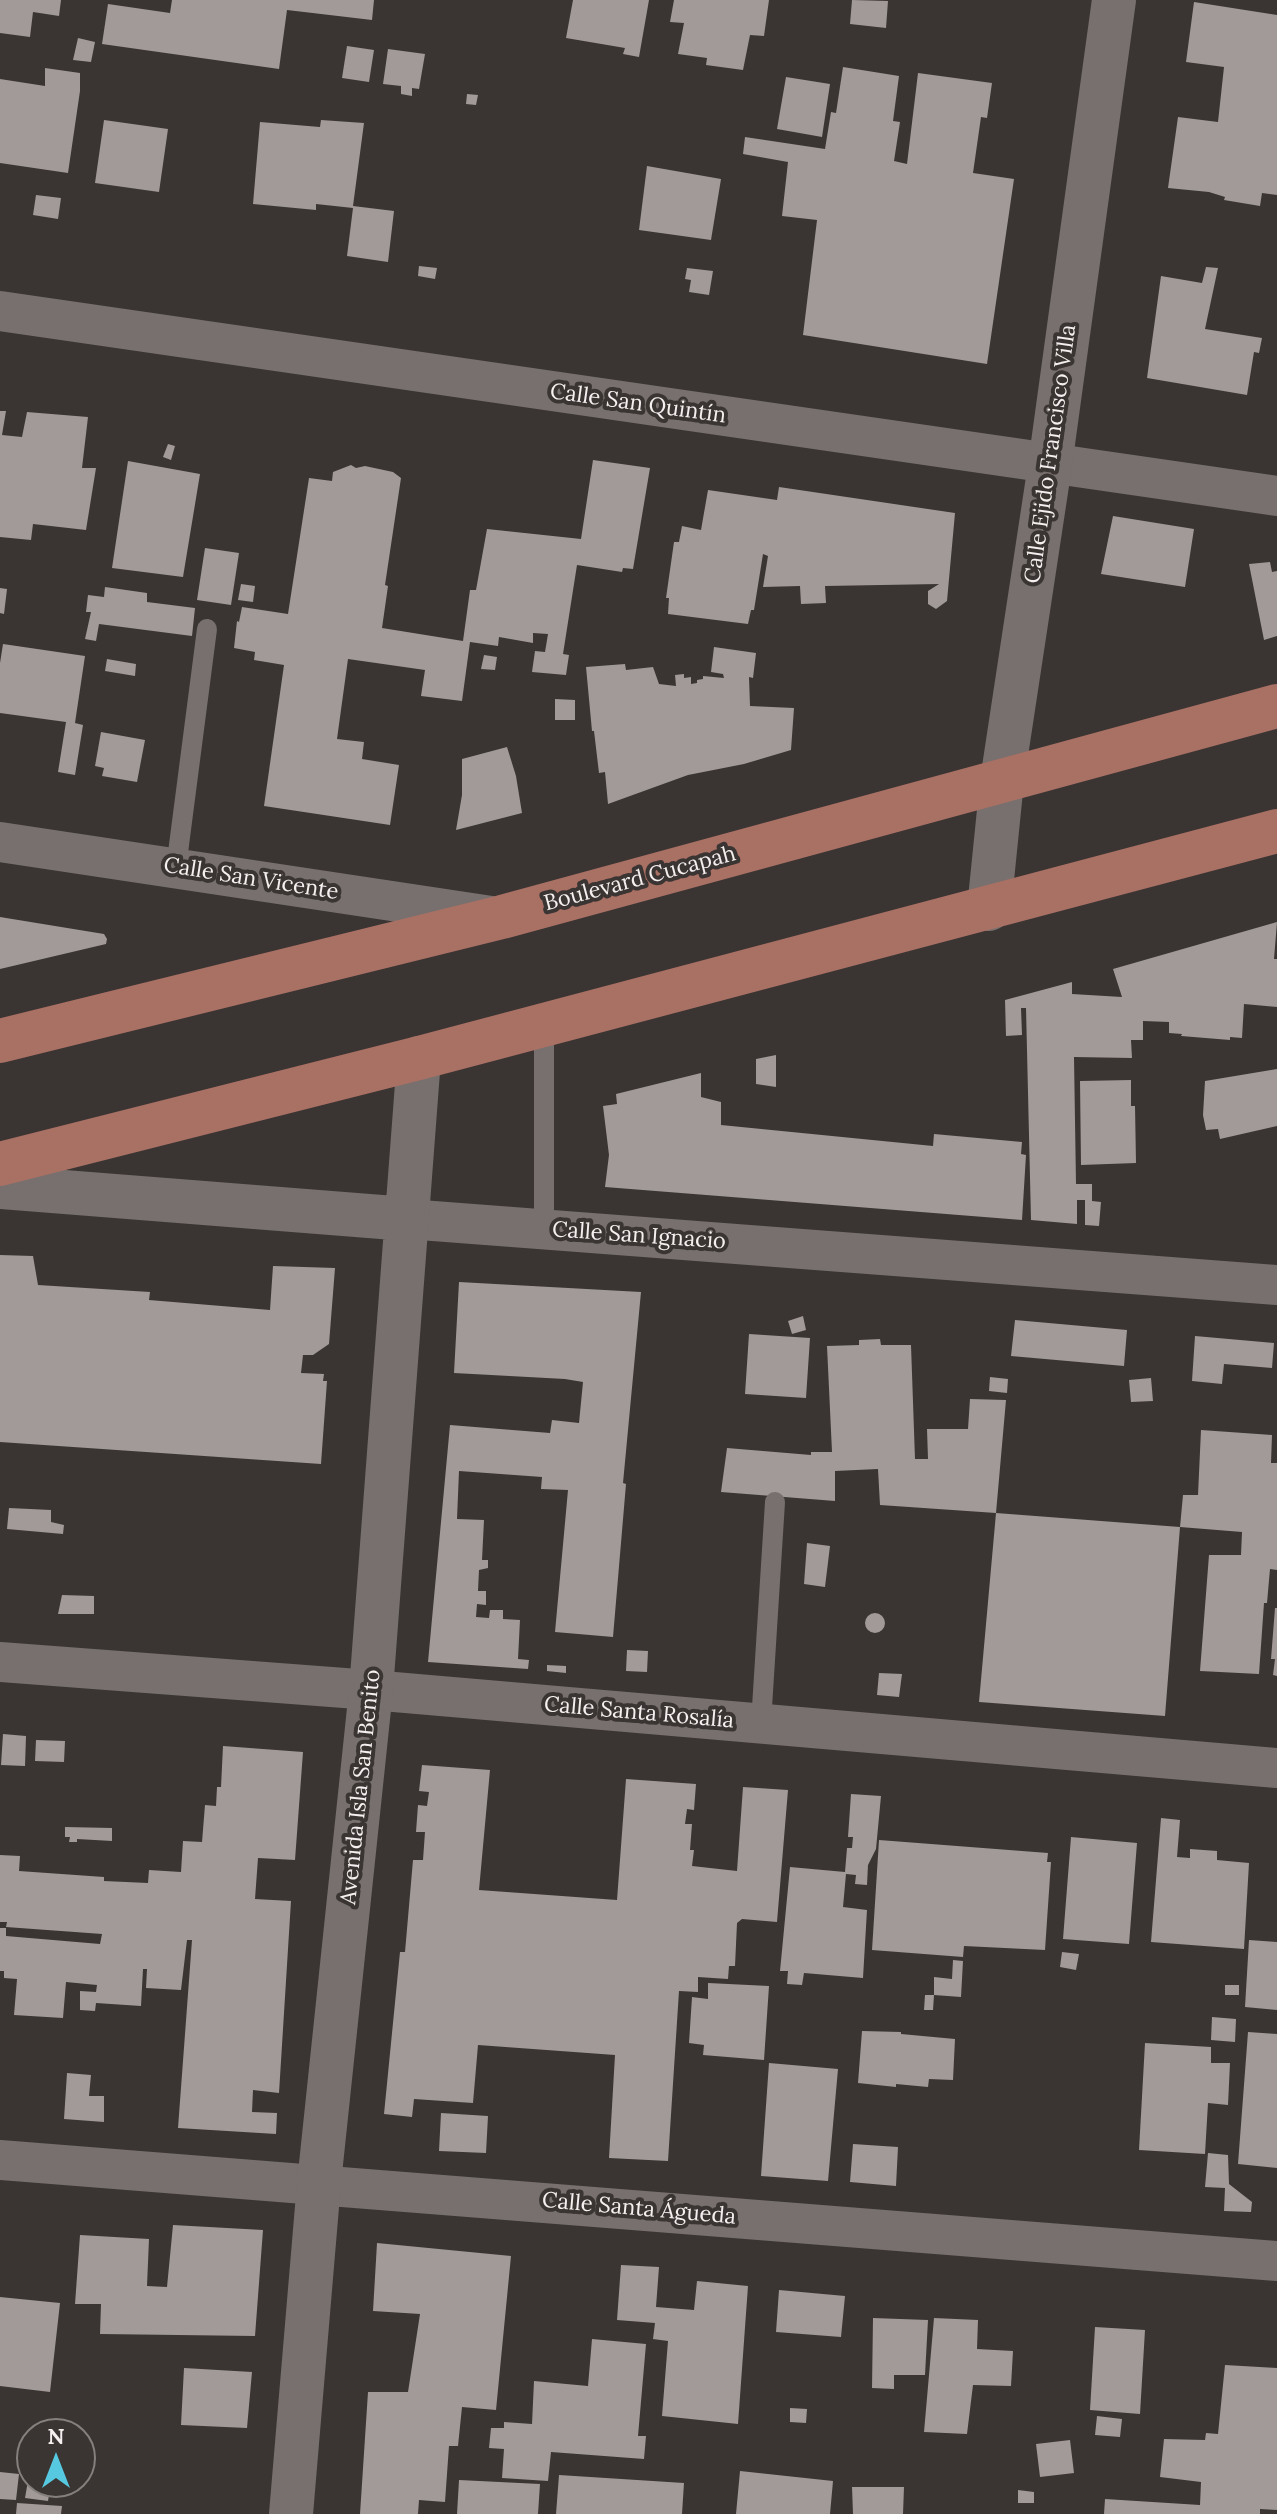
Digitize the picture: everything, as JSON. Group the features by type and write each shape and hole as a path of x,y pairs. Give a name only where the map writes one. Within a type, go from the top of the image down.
{"main road":[{"name":"Calle Ejido Francisco Villa","path":"989,909 1002,781 1050,465 1114,0"},
{"name":"Boulevard Cucapah","path":"0,1041 502,917 1277,706"},
{"path":"0,1164 544,1026 1277,831"},
{"name":"Avenida Isla San Benito","path":"291,2514 319,2183 371,1690 419,1058"},
{"name":"Calle San Ignacio","path":"0,1187 407,1219"}],"street":[{"name":"Calle San Quintín","path":"0,311 1277,496"},
{"name":"Calle San Vicente","path":"0,842 502,917"},
{"name":"Calle San Ignacio","path":"407,1219 1277,1285"},
{"name":"Calle Santa Rosalía","path":"0,1662 371,1690 1277,1768"},
{"name":"Calle Santa Águeda","path":"0,2160 1277,2261"}],"lane":[{"path":"176,868 207,629"},
{"path":"544,1026 544,1229"},
{"path":"761,1723 775,1502"}],"building":[{"path":"0,0 61,0 59,16 33,12 30,37 0,33"},
{"path":"172,0 374,0 372,20 287,10 279,69 102,44 108,4 170,13"},
{"path":"573,0 649,0 639,57 623,54 625,48 566,38"},
{"path":"674,0 769,0 764,36 750,35 743,70 706,65 707,58 678,54 684,23 670,22"},
{"path":"852,0 888,1 886,28 850,24"},
{"path":"1194,2 1277,15 1277,195 1262,193 1260,206 1224,200 1225,197 1209,192 1168,188 1178,117 1218,122 1224,67 1186,62"},
{"path":"78,38 95,42 91,62 73,60"},
{"path":"347,46 374,50 369,82 342,78"},
{"path":"388,49 425,54 419,89 412,88 412,96 401,94 401,86 383,84"},
{"path":"843,67 899,76 893,121 900,122 894,161 907,164 918,73 992,83 987,118 981,117 973,173 1014,179 987,364 803,335 817,220 782,216 788,162 743,154 745,137 825,149 831,112 836,113"},
{"path":"45,68 80,73 68,173 0,163 0,79 45,86"},
{"path":"786,77 830,84 822,137 777,129"},
{"path":"467,94 478,95 476,105 466,104"},
{"path":"104,120 168,129 159,192 95,183"},
{"path":"321,120 364,123 353,206 394,211 388,262 347,256 353,208 316,204 316,210 253,204 260,122 320,127"},
{"path":"647,166 721,179 711,240 639,230"},
{"path":"36,195 61,198 58,219 33,215"},
{"path":"419,266 437,268 435,279 418,276"},
{"path":"1206,267 1218,268 1205,329 1262,338 1259,353 1254,352 1247,395 1147,378 1161,276 1202,283"},
{"path":"687,268 713,271 709,295 689,292 691,280 685,279"},
{"path":"0,411 6,411 2,435 22,437 27,412 88,417 82,468 96,468 86,530 33,524 31,540 0,537"},
{"path":"168,444 175,446 171,460 163,457"},
{"path":"593,460 650,468 633,569 623,568 622,572 577,565 563,654 569,655 566,675 532,672 535,651 545,652 548,634 533,633 533,643 499,637 498,646 470,642 462,701 421,696 425,670 348,659 337,739 364,742 362,759 399,765 390,825 264,806 284,665 254,660 255,652 234,648 237,621 242,607 288,614 309,478 332,481 333,472 351,465 393,472 401,478 385,585 388,586 382,628 463,641 470,590 476,590 487,529 581,539"},
{"path":"128,461 200,474 183,577 112,568"},
{"path":"779,487 955,513 947,601 936,609 928,604 928,591 939,584 825,586 826,603 801,604 800,586 763,587 768,556 763,554 754,610 751,610 748,624 668,614 669,598 666,598 674,542 679,542 682,526 701,530 708,490 777,500"},
{"path":"1113,516 1194,529 1185,587 1101,574"},
{"path":"205,548 239,553 231,605 197,600"},
{"path":"1270,562 1272,572 1277,571 1277,636 1264,640 1249,564"},
{"path":"241,584 255,586 253,602 238,600"},
{"path":"105,587 147,593 147,602 195,608 192,636 99,624 96,641 85,639 91,612 86,612 88,595 104,597"},
{"path":"0,588 7,589 4,614 0,613"},
{"path":"3,644 85,656 75,723 83,725 75,775 58,772 66,722 0,713"},
{"path":"714,647 756,653 753,678 749,677 750,706 794,708 791,750 744,764 688,775 608,804 605,772 599,773 592,731 586,667 625,664 626,670 653,667 659,684 676,686 675,675 684,674 684,678 691,677 691,684 703,679 703,676 724,678 723,674 711,672"},
{"path":"484,655 497,657 495,670 481,669"},
{"path":"107,659 136,664 135,676 105,671"},
{"path":"555,699 575,700 575,720 555,720"},
{"path":"101,732 145,740 137,782 102,776 104,768 95,766"},
{"path":"507,747 522,813 456,830 462,795 462,759"},
{"path":"0,917 104,934 106,944 0,969"},
{"path":"1277,922 1274,959 1277,959 1277,1007 1244,1004 1242,1038 1181,1036 1169,1033 1169,1022 1143,1021 1143,1040 1131,1040 1132,1058 1074,1057 1076,1184 1092,1184 1092,1201 1101,1202 1099,1226 1085,1225 1085,1200 1077,1200 1077,1224 1031,1220 1026,1008 1021,1008 1022,1035 1006,1036 1005,1000 1072,982 1072,994 1122,997 1113,969"},
{"path":"776,1055 776,1087 756,1084 756,1059"},
{"path":"1277,1069 1277,1126 1220,1139 1218,1129 1206,1130 1203,1115 1205,1081"},
{"path":"701,1073 701,1097 721,1102 721,1125 933,1146 934,1134 1022,1142 1021,1154 1026,1155 1022,1220 605,1187 609,1155 603,1106 617,1104 616,1094"},
{"path":"1131,1080 1131,1106 1135,1106 1136,1163 1081,1165 1080,1081"},
{"path":"0,1255 33,1256 38,1285 150,1292 149,1300 270,1310 273,1266 335,1268 329,1344 313,1355 303,1355 301,1373 324,1374 323,1381 327,1381 321,1464 0,1442"},
{"path":"459,1282 641,1292 623,1483 626,1484 613,1637 555,1632 568,1490 541,1489 542,1477 459,1471 457,1519 484,1520 482,1560 488,1560 488,1568 479,1570 478,1591 486,1591 486,1605 477,1604 476,1617 489,1618 490,1610 503,1610 503,1619 520,1620 518,1659 529,1660 528,1669 428,1662 450,1425 550,1433 552,1420 579,1423 583,1382 454,1373"},
{"path":"803,1316 806,1330 792,1334 788,1321"},
{"path":"1015,1320 1127,1330 1124,1366 1011,1356"},
{"path":"749,1334 810,1338 806,1398 745,1394"},
{"path":"1195,1336 1274,1343 1272,1368 1224,1364 1222,1384 1192,1381"},
{"path":"880,1339 881,1345 911,1345 915,1459 928,1459 927,1429 968,1429 970,1399 1006,1400 996,1513 880,1505 878,1469 835,1471 835,1501 721,1492 727,1448 811,1455 811,1452 832,1452 827,1346 859,1345 859,1340"},
{"path":"990,1377 1008,1379 1007,1393 989,1391"},
{"path":"1151,1378 1153,1401 1131,1402 1129,1380"},
{"path":"1201,1430 1272,1435 1271,1463 1277,1463 1277,1570 1270,1569 1267,1603 1264,1603 1259,1674 1200,1671 1209,1555 1241,1555 1242,1532 1180,1527 1183,1495 1198,1495"},
{"path":"9,1508 51,1510 51,1522 64,1525 63,1534 7,1529"},
{"path":"996,1513 1180,1527 1165,1716 979,1702"},
{"path":"807,1543 830,1546 825,1587 804,1584"},
{"path":"62,1595 94,1596 94,1614 58,1614"},
{"path":"1275,1608 1277,1676 1273,1675 1275,1659 1271,1659"},
{"path":"871,1613 879,1613 885,1623 879,1633 871,1633 865,1627 865,1619"},
{"path":"627,1650 648,1651 647,1672 626,1671"},
{"path":"547,1665 566,1666 566,1673 547,1671"},
{"path":"879,1673 902,1674 899,1697 877,1695"},
{"path":"3,1734 26,1736 25,1766 1,1765"},
{"path":"36,1740 65,1741 64,1762 35,1761"},
{"path":"223,1746 303,1752 295,1860 258,1858 255,1899 291,1901 279,2093 253,2090 252,2112 277,2113 276,2134 178,2128 192,1940 187,1940 181,1990 146,1988 147,1969 143,1969 141,2006 96,2003 95,2011 80,2010 80,1991 96,1992 97,1985 66,1982 63,2018 14,2015 17,1979 4,1978 4,1971 0,1971 0,1928 6,1928 6,1936 100,1944 102,1934 6,1927 7,1922 0,1922 0,1855 20,1856 19,1871 104,1877 104,1881 148,1883 149,1870 181,1872 183,1841 202,1842 205,1805 216,1806 217,1787 221,1787"},
{"path":"422,1765 490,1770 479,1890 617,1900 626,1779 696,1784 694,1810 687,1809 685,1824 692,1824 692,1866 737,1871 743,1787 788,1790 777,1922 742,1919 737,1923 735,1966 729,1966 728,1979 698,1977 698,1992 679,1991 668,2161 609,2158 615,2055 478,2045 473,2103 414,2099 412,2117 384,2114 400,1952 405,1952 413,1860 423,1860 425,1832 416,1832 418,1805 427,1806 429,1792 419,1791"},
{"path":"851,1794 881,1796 876,1849 868,1865 867,1885 855,1884 856,1875 846,1874 843,1907 867,1910 863,1978 804,1973 802,1985 787,1984 788,1971 780,1971 790,1867 845,1872 847,1848 852,1848 853,1837 848,1837"},
{"path":"1161,1818 1180,1820 1177,1857 1190,1858 1190,1849 1217,1851 1217,1860 1249,1863 1244,1949 1151,1942"},
{"path":"65,1827 112,1828 112,1841 77,1839 77,1842 69,1842 70,1837 65,1837"},
{"path":"1071,1837 1137,1843 1129,1944 1063,1939"},
{"path":"879,1840 1048,1853 1047,1862 1051,1862 1045,1950 964,1946 963,1957 872,1950"},
{"path":"1249,1940 1277,1942 1277,2010 1245,2007"},
{"path":"1062,1952 1079,1954 1076,1970 1060,1967"},
{"path":"953,1960 963,1961 961,1997 934,1995 934,1977 952,1979"},
{"path":"708,1983 769,1986 764,2060 703,2055 704,2045 689,2043 692,1997 708,1999"},
{"path":"1225,1985 1239,1985 1239,1995 1225,1995"},
{"path":"925,1995 934,1995 933,2010 924,2010"},
{"path":"1212,2017 1236,2019 1235,2042 1211,2040"},
{"path":"862,2031 955,2039 953,2080 929,2079 928,2087 858,2083"},
{"path":"1248,2032 1277,2034 1277,2168 1238,2164"},
{"path":"1145,2043 1211,2047 1211,2063 1230,2063 1228,2105 1208,2103 1205,2154 1139,2150"},
{"path":"769,2063 838,2069 828,2181 761,2176"},
{"path":"67,2073 91,2075 89,2096 104,2096 104,2122 64,2119"},
{"path":"441,2113 488,2116 486,2153 439,2151"},
{"path":"853,2144 898,2147 896,2186 850,2182"},
{"path":"1208,2153 1228,2155 1229,2184 1252,2202 1251,2212 1224,2211 1225,2188 1205,2187"},
{"path":"173,2225 263,2230 255,2336 100,2334 101,2304 75,2304 80,2235 149,2239 147,2286 167,2287"},
{"path":"377,2243 511,2256 496,2410 462,2407 458,2446 449,2446 445,2502 419,2500 418,2514 360,2514 368,2392 408,2392 420,2314 373,2311"},
{"path":"621,2265 659,2267 656,2307 694,2310 697,2281 748,2286 738,2424 662,2416 668,2341 653,2339 655,2323 617,2320"},
{"path":"779,2290 845,2296 841,2337 776,2332"},
{"path":"0,2297 60,2303 50,2392 0,2386"},
{"path":"873,2318 928,2320 925,2375 894,2375 894,2389 872,2388"},
{"path":"934,2318 978,2320 977,2349 1013,2351 1011,2386 973,2385 967,2434 924,2432"},
{"path":"1095,2327 1145,2330 1140,2414 1090,2410"},
{"path":"592,2339 646,2344 638,2436 646,2436 644,2459 551,2452 548,2481 502,2478 504,2449 489,2448 491,2428 504,2428 504,2422 532,2424 534,2381 588,2386"},
{"path":"1225,2365 1277,2368 1277,2510 1260,2509 1260,2514 1104,2514 1105,2499 1200,2505 1201,2482 1160,2477 1164,2439 1205,2440 1206,2433 1218,2434"},
{"path":"184,2368 252,2372 247,2428 181,2425"},
{"path":"790,2408 807,2409 806,2423 790,2422"},
{"path":"1097,2416 1122,2419 1120,2437 1095,2435"},
{"path":"1070,2440 1074,2473 1040,2477 1036,2444"},
{"path":"740,2471 833,2481 830,2514 736,2514"},
{"path":"0,2472 16,2474 16,2500 0,2499"},
{"path":"559,2475 684,2483 682,2514 556,2514"},
{"path":"459,2480 540,2484 538,2514 457,2514"},
{"path":"852,2487 904,2487 903,2514 853,2514"},
{"path":"1018,2490 1034,2492 1034,2503 1018,2503"},
{"path":"17,2503 62,2506 61,2514 16,2514"}]}
